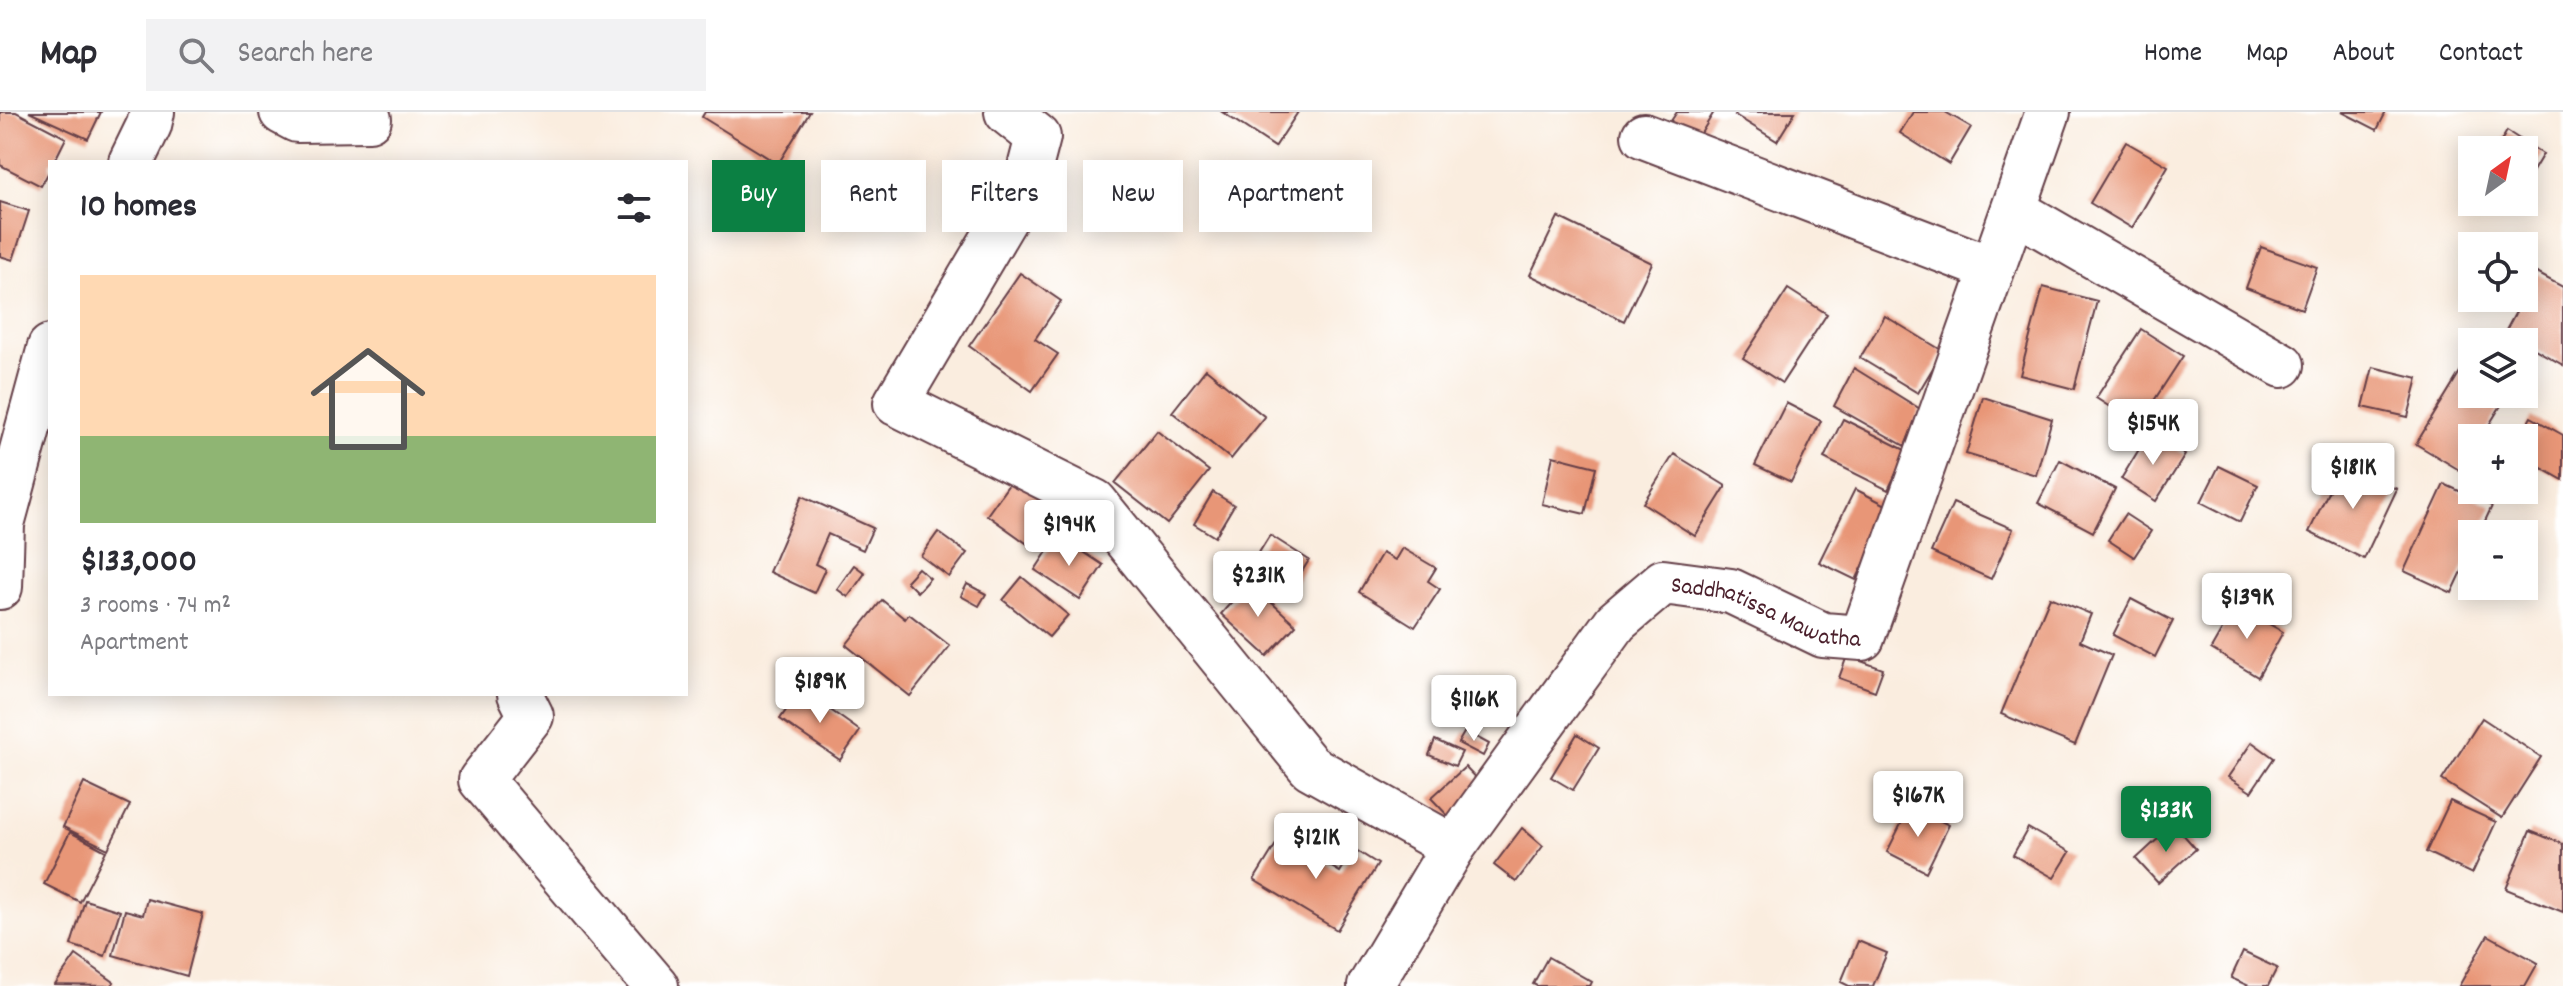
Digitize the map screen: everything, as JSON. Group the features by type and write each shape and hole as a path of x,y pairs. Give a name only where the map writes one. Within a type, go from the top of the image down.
{"street":[{"path":"132,160 152,112"},
{"path":"282,112 297,120 369,119"},
{"path":"1007,112 1038,137 1026,183 896,403 1095,502 1310,767 1453,847"},
{"name":"Saddhatissa Mawatha","path":"1370,986 1453,847 1616,622 1663,582 1731,591 1823,635 1862,638 2048,112"},
{"path":"1644,136 1992,269"},
{"path":"2014,210 2282,365"},
{"path":"0,587 1,524 48,354"},
{"path":"521,696 531,716 481,780 656,986"}],"building":[{"path":"0,112 16,112 66,138 55,160 48,160 48,174 41,186 0,165"},
{"path":"29,112 101,112 88,139"},
{"path":"705,112 810,112 780,160 772,160 702,117"},
{"path":"1222,112 1298,112 1275,147"},
{"path":"1677,112 1714,112 1697,140 1669,124"},
{"path":"1737,112 1795,112 1777,141 1735,115"},
{"path":"1913,112 1945,112 1971,127 1949,164 1900,133"},
{"path":"2342,112 2386,112 2377,130"},
{"path":"2126,142 2168,166 2132,228 2090,203"},
{"path":"0,202 29,211 13,260 0,256"},
{"path":"1558,217 1652,263 1624,321 1530,275"},
{"path":"2261,247 2317,267 2302,309 2246,288"},
{"path":"1020,273 1061,301 1035,339 1058,354 1032,391 969,346"},
{"path":"2538,274 2563,287 2563,365 2538,351 2538,328 2507,328 2516,312 2538,312"},
{"path":"2043,287 2097,301 2074,389 2020,375"},
{"path":"1788,289 1827,314 1782,383 1743,358"},
{"path":"1885,316 1943,351 1918,393 1860,358"},
{"path":"2141,329 2183,356 2138,425 2096,398"},
{"path":"2373,367 2418,378 2408,417 2363,407"},
{"path":"1854,368 1920,409 1905,446 1834,406"},
{"path":"1206,369 1265,417 1231,459 1172,412"},
{"path":"2458,375 2458,408 2499,408 2490,424 2458,424 2458,469 2416,444"},
{"path":"1983,397 2052,419 2036,475 1966,454"},
{"path":"1786,403 1821,421 1791,482 1755,465"},
{"path":"2531,417 2563,435 2563,480 2538,466 2538,424 2527,424"},
{"path":"1843,419 1907,451 1888,490 1824,458"},
{"path":"1157,431 1209,471 1167,524 1115,483"},
{"path":"2149,433 2185,455 2156,501 2121,479"},
{"path":"1674,454 1726,486 1695,536 1643,503"},
{"path":"1553,456 1596,467 1585,514 1542,504"},
{"path":"2060,460 2115,489 2093,532 2038,503"},
{"path":"2342,463 2397,489 2364,559 2309,532"},
{"path":"1022,466 1064,496 1029,545 987,515"},
{"path":"2219,466 2258,485 2240,522 2201,502"},
{"path":"2444,484 2458,490 2458,504 2492,506 2486,520 2458,520 2458,580 2452,593 2404,571"},
{"path":"1855,489 1892,508 1856,580 1819,562"},
{"path":"1213,492 1234,505 1215,537 1194,524"},
{"path":"802,496 873,528 863,550 828,534 815,564 825,569 814,593 769,572"},
{"path":"1953,503 2013,529 1991,579 1931,552"},
{"path":"2125,514 2151,531 2134,557 2108,540"},
{"path":"938,532 967,553 949,577 921,556"},
{"path":"1058,535 1103,565 1080,600 1035,570"},
{"path":"1270,535 1309,560 1287,596 1247,572"},
{"path":"1402,548 1436,568 1428,581 1440,589 1415,627 1359,592 1382,553 1395,560"},
{"path":"854,565 865,573 848,597 837,589"},
{"path":"918,568 930,578 917,592 906,581"},
{"path":"1022,577 1068,615 1049,637 1003,600"},
{"path":"1249,582 1296,625 1267,656 1221,614"},
{"path":"967,584 986,594 979,606 961,596"},
{"path":"2050,597 2091,614 2080,641 2112,655 2075,745 2001,714"},
{"path":"2131,599 2173,621 2155,657 2113,635"},
{"path":"882,600 905,619 909,614 950,646 910,696 846,645"},
{"path":"2236,605 2283,632 2258,677 2211,649"},
{"path":"1847,656 1883,669 1875,691 1839,678"},
{"path":"801,689 860,731 840,760 780,719"},
{"path":"2482,718 2541,757 2502,818 2442,780"},
{"path":"1465,731 1489,744 1483,756 1458,743"},
{"path":"1577,734 1599,748 1573,790 1551,777"},
{"path":"1435,740 1462,752 1455,766 1429,755"},
{"path":"2252,742 2274,758 2251,792 2228,777"},
{"path":"1465,767 1484,787 1451,819 1431,798"},
{"path":"84,783 130,805 108,849 63,827"},
{"path":"2450,801 2496,822 2472,874 2426,852"},
{"path":"1910,806 1949,825 1926,872 1887,852"},
{"path":"2174,824 2196,849 2158,883 2136,859"},
{"path":"1522,828 1543,846 1516,882 1494,865"},
{"path":"2028,828 2070,852 2054,878 2013,855"},
{"path":"2530,831 2563,844 2563,912 2506,889"},
{"path":"70,832 106,851 80,902 44,884"},
{"path":"1281,836 1340,872 1354,849 1378,864 1337,930 1254,880"},
{"path":"147,899 203,914 187,976 113,955 125,910 143,915"},
{"path":"85,900 120,911 105,956 71,945"},
{"path":"2488,935 2538,963 2525,986 2459,986"},
{"path":"1858,941 1887,953 1873,986 1849,986 1841,982"},
{"path":"2243,952 2277,968 2268,986 2249,986 2231,978"},
{"path":"76,955 114,982 111,986 55,985"},
{"path":"1548,957 1592,982 1590,986 1533,984"}]}
